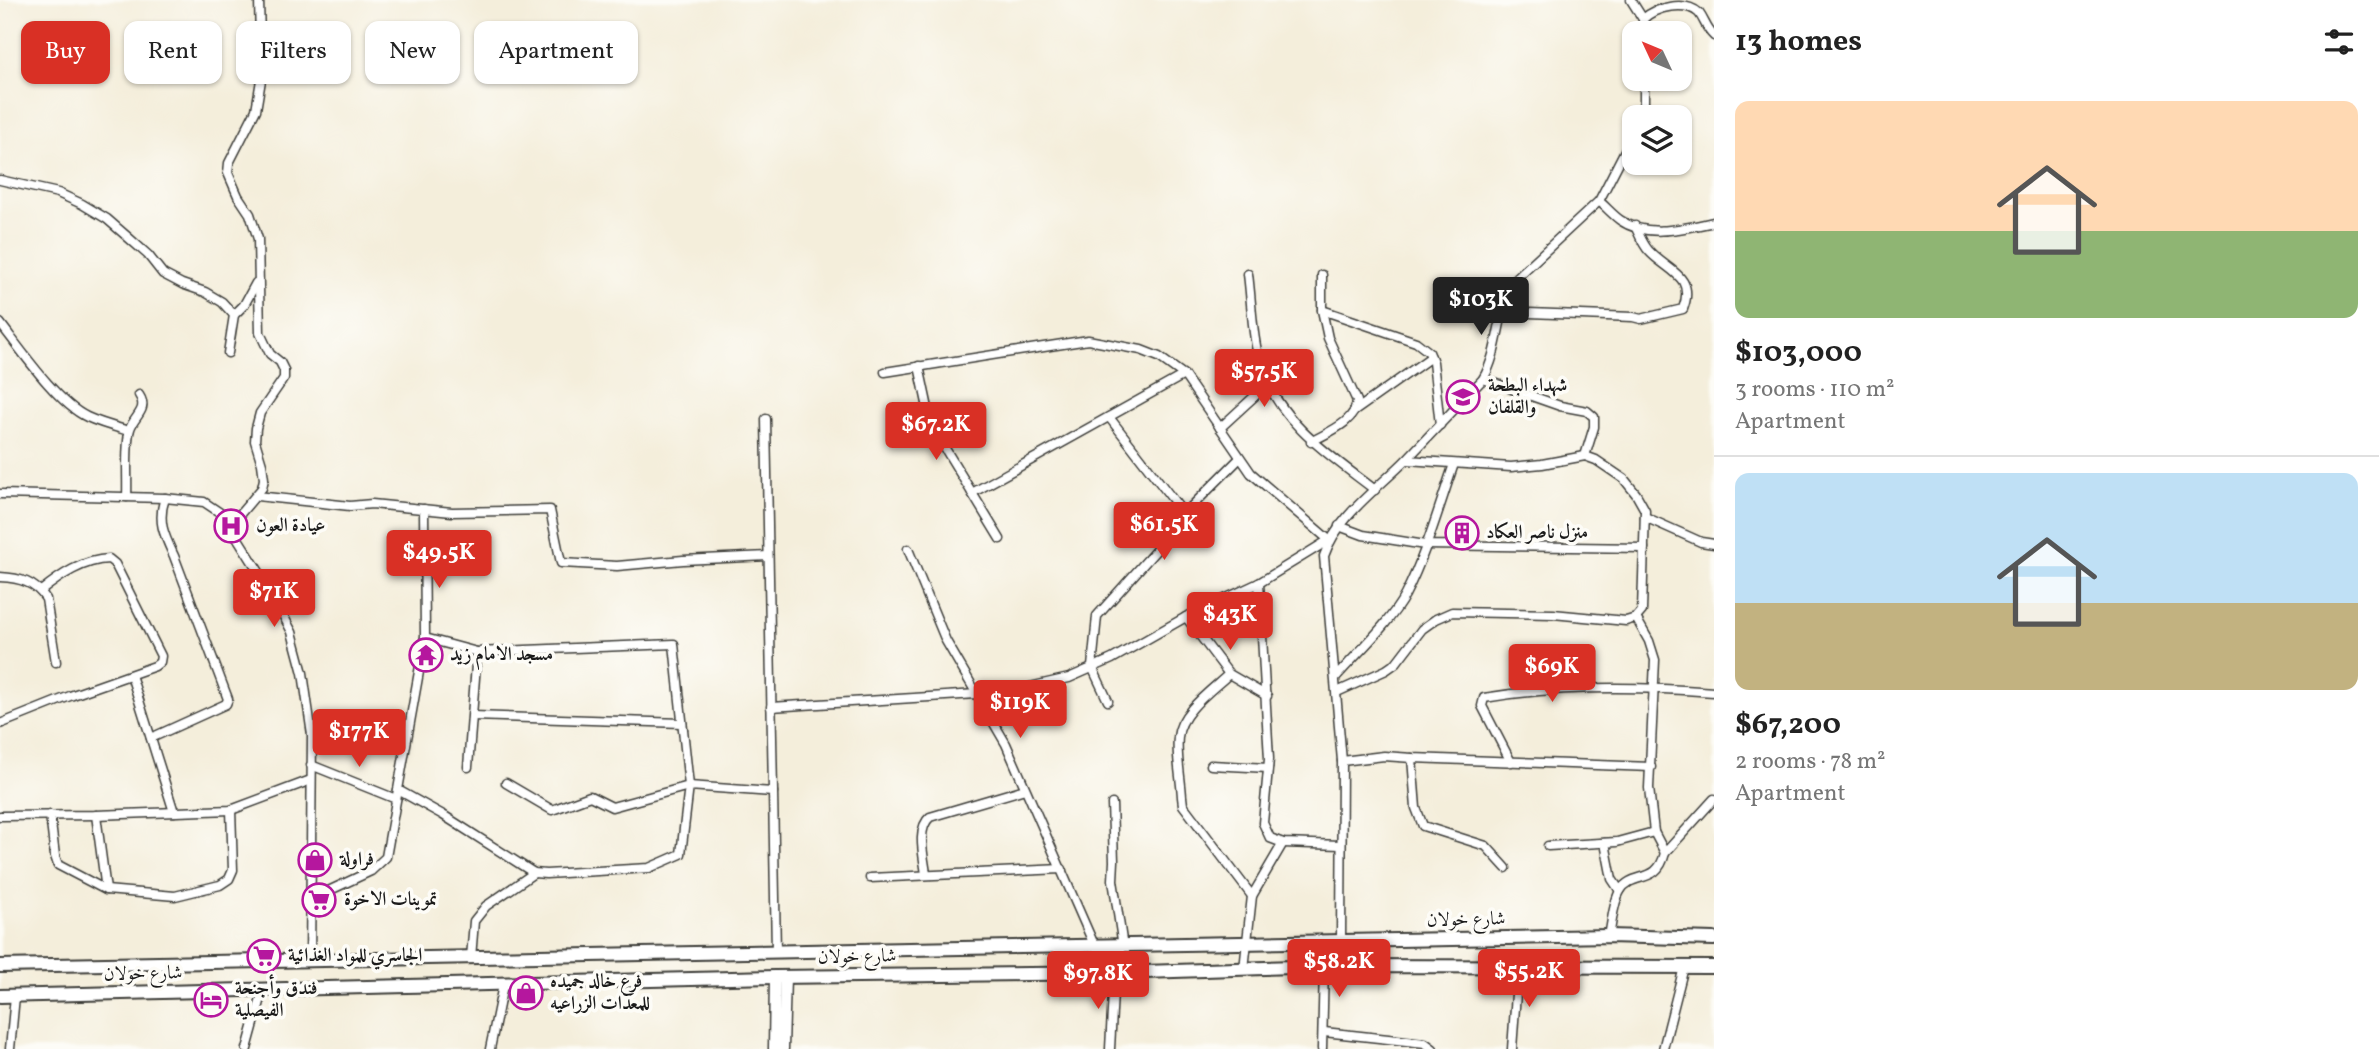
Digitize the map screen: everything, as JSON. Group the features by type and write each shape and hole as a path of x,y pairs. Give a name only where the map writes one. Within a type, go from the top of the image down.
{"main road":[{"name":"شارع خولان","path":"0,967 1609,936 1714,939"},
{"name":"شارع خولان","path":"0,996 780,977 1114,973 1324,966 1714,967"}],"street":[{"path":"230,526 257,496 264,479 255,441 256,428 260,413 284,379 280,362 271,354 260,333 258,239 250,214 228,173 229,163 256,110 260,90 259,0"},
{"path":"1631,0 1643,19 1662,8 1690,6 1698,11 1705,26 1714,36"},
{"path":"1341,941 1342,761 1324,556 1329,540 1339,526 1407,460 1483,379 1492,365 1501,312 1513,281 1599,201 1622,156"},
{"path":"0,180 58,193 82,204 107,219 148,255 163,274 205,292 222,302 234,315"},
{"path":"1599,201 1620,220 1635,226 1667,231 1714,222"},
{"path":"1501,312 1641,319 1683,309 1688,296 1686,285 1679,275 1648,250 1635,226"},
{"path":"1248,274 1261,368 1276,400 1311,442 1375,490"},
{"path":"1322,275 1322,310 1328,338 1357,401 1356,410"},
{"path":"228,353 234,315 252,293 258,277"},
{"path":"1322,310 1416,342 1429,352 1432,357 1440,425"},
{"path":"0,323 74,410 129,431"},
{"path":"885,372 1088,340 1141,350 1159,357 1184,375 1251,473 1329,540"},
{"path":"1311,442 1350,418 1356,410 1432,357"},
{"path":"919,366 932,427 1000,539"},
{"path":"972,493 1184,375"},
{"path":"1483,379 1560,406 1587,411 1594,417 1594,427 1584,456"},
{"path":"1220,428 1268,384"},
{"path":"127,497 129,431 142,411 139,395"},
{"path":"1109,417 1184,514"},
{"path":"766,419 776,951"},
{"path":"1337,692 1396,663 1422,629 1452,612 1553,614 1626,621 1636,618 1642,611 1645,510 1624,479 1596,460 1584,456 1511,467 1407,460"},
{"path":"1108,701 1092,667 1097,616 1166,539 1184,514 1240,458"},
{"path":"1336,677 1404,596 1454,464"},
{"path":"0,495 165,498 204,502 219,512 230,526 266,583 292,632 303,673 312,736 310,962"},
{"path":"257,496 350,506 372,504 452,512 550,510 561,563 617,566 768,556"},
{"path":"151,738 226,704 228,699 163,533 160,522 165,498"},
{"path":"309,901 371,871 386,858 425,638 424,509"},
{"path":"1645,517 1701,542 1714,544"},
{"path":"1339,526 1363,535 1425,545 1644,548"},
{"path":"771,707 976,694 1069,678 1186,617 1259,583 1329,540"},
{"path":"908,549 946,641 1006,744 1095,947"},
{"path":"0,724 160,662 161,656 115,564 109,559 77,567 61,575 41,591"},
{"path":"0,577 22,579 41,591 46,599 56,662"},
{"path":"1259,583 1267,696 1268,768 1263,822 1270,838 1283,843 1341,845"},
{"path":"1186,617 1229,674 1267,696"},
{"path":"1636,618 1649,641 1655,660 1649,788 1654,832 1665,853"},
{"path":"425,638 477,652 674,644 689,786 681,854 649,868 534,873 486,906 474,921 471,958"},
{"path":"468,767 477,652"},
{"path":"1229,674 1192,710 1182,724 1178,736 1182,797 1183,805 1252,896"},
{"path":"131,675 174,812"},
{"path":"1511,762 1482,706 1484,698 1550,690 1655,688 1714,692"},
{"path":"473,716 682,723"},
{"path":"1342,761 1398,755 1412,758 1651,767"},
{"path":"1412,758 1416,808 1423,826 1486,846 1506,868"},
{"path":"311,765 397,794 443,815 534,873"},
{"path":"1211,765 1268,768"},
{"path":"0,816 96,816 231,810 311,780"},
{"path":"506,783 552,810 590,796 612,807 689,786 773,792"},
{"path":"926,874 922,830 930,817 1025,789"},
{"path":"1609,936 1620,891 1628,883 1656,872 1662,866 1665,853 1714,799"},
{"path":"1112,804 1113,880 1123,947"},
{"path":"50,815 58,865 106,890 175,896 220,885 229,879 233,870 231,810"},
{"path":"96,816 106,890"},
{"path":"1548,846 1617,842 1654,832"},
{"path":"1244,969 1252,896 1283,843"},
{"path":"1605,843 1612,879 1620,891"},
{"path":"870,878 1062,869"},
{"path":"1322,1049 1324,966"},
{"path":"1512,1049 1518,966"},
{"path":"1663,1049 1684,967"},
{"path":"1110,1049 1114,973"},
{"path":"774,1049 780,977"},
{"path":"780,977 783,1049"},
{"path":"490,1049 503,985"},
{"path":"247,1049 263,991"},
{"path":"10,1049 15,996"},
{"path":"1324,1032 1425,1043 1433,1049"}],"place":[{"name":"شهداء البطحة والقلفان","path":"1463,397"},
{"name":"عيادة العون","path":"231,526"},
{"name":"منزل ناصر العكاد","path":"1462,533"},
{"name":"مسجد الامام زيد","path":"426,655"},
{"name":"فراولة","path":"315,860"},
{"name":"تموينات الاخوة","path":"319,900"},
{"name":"الجاسري للمواد الغذائية","path":"264,956"},
{"name":"فرع خالد جميده للمعدات الزراعيه","path":"526,993"},
{"name":"فندق وأجنحة الفيصلية","path":"211,1000"}]}
